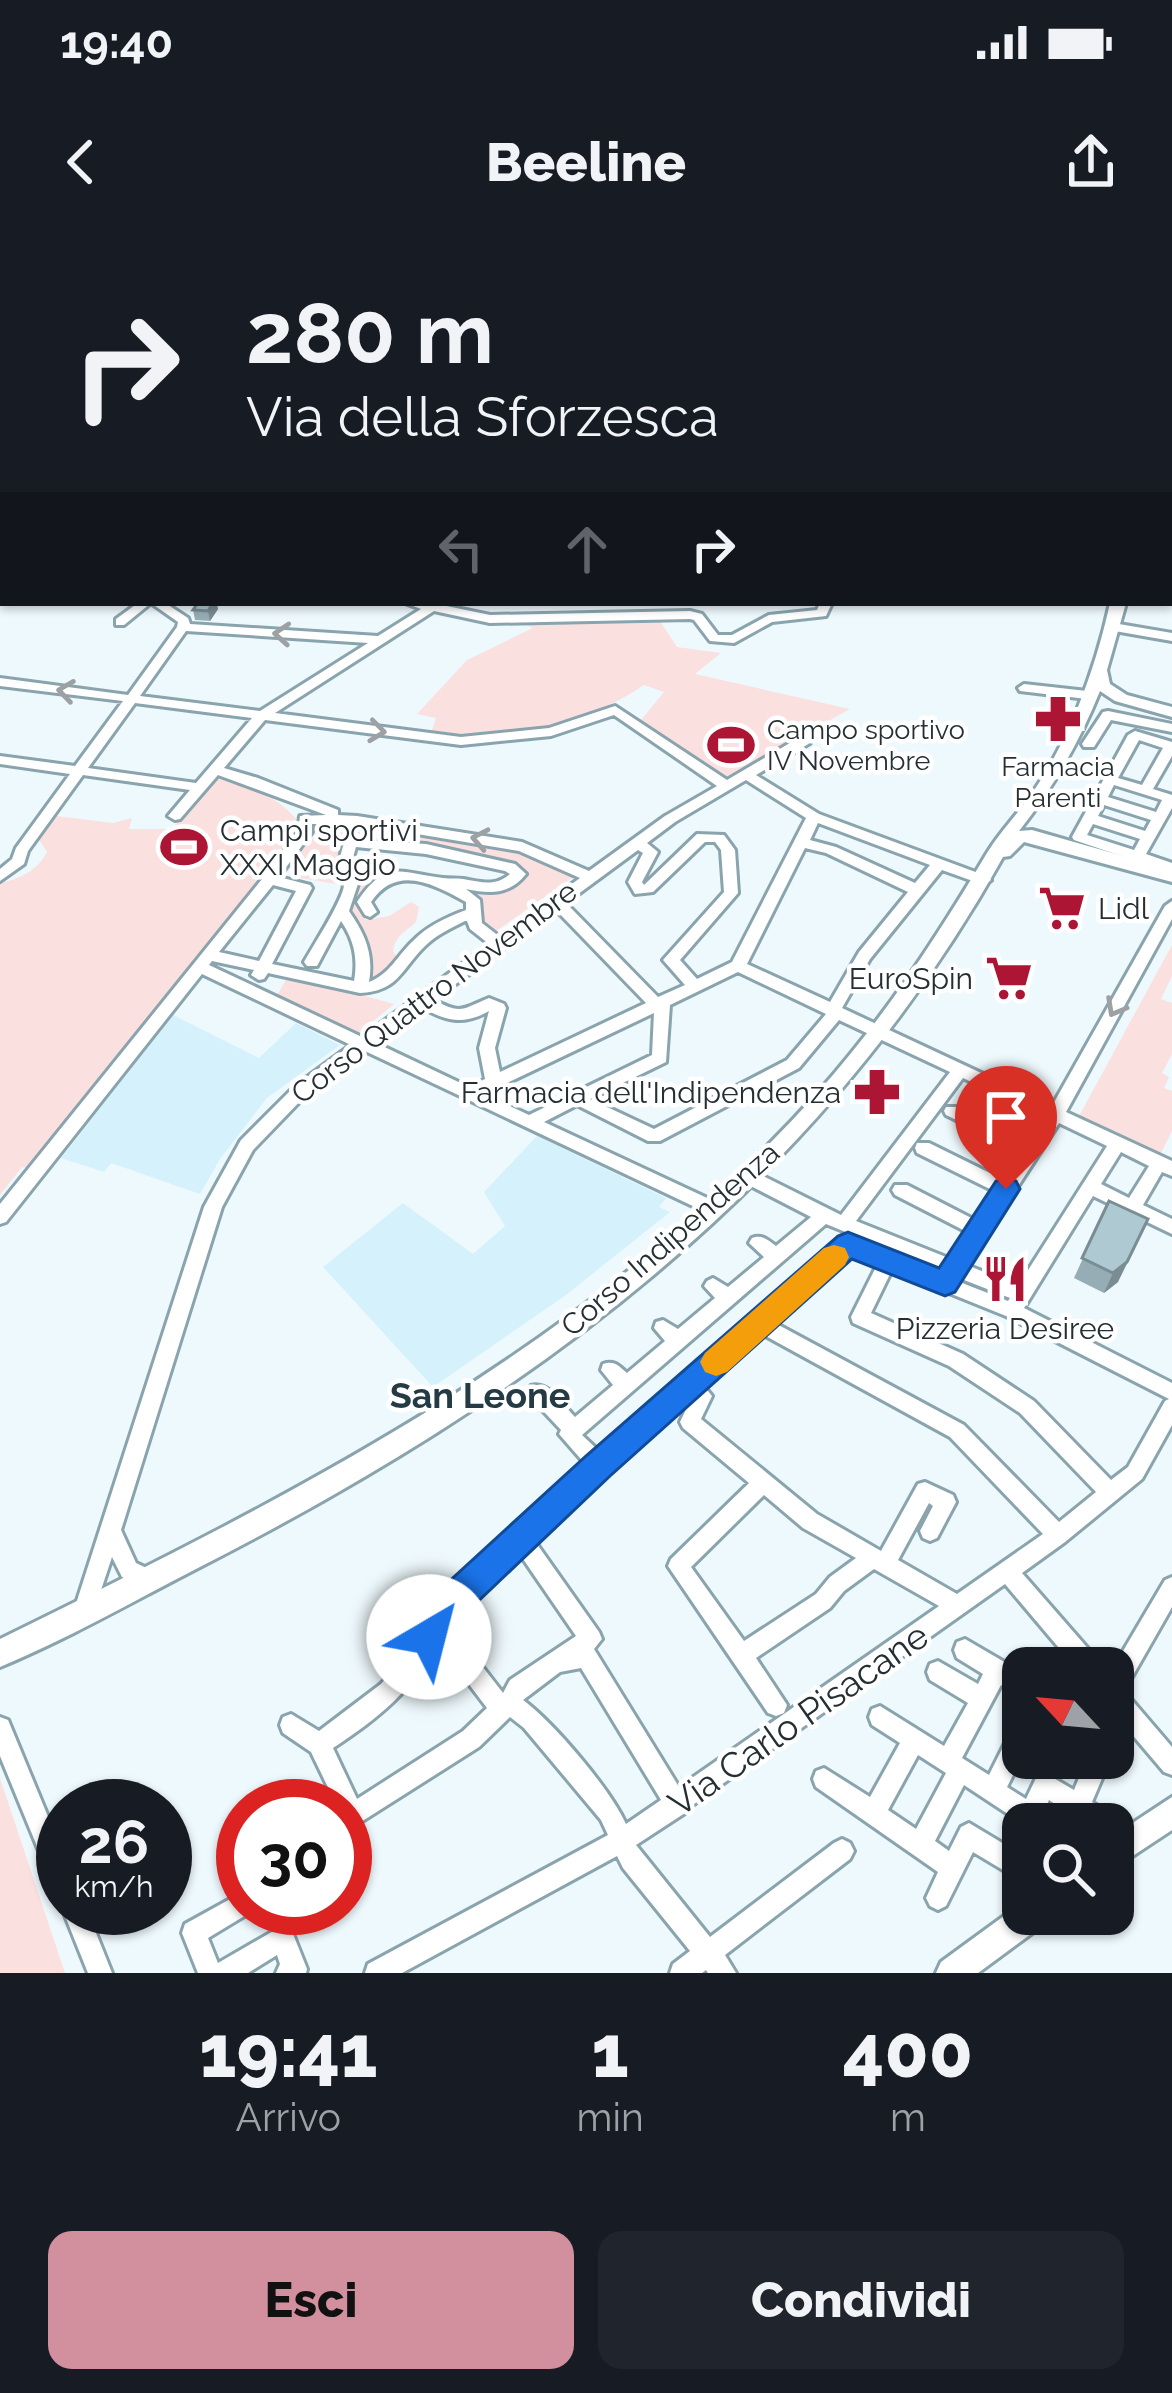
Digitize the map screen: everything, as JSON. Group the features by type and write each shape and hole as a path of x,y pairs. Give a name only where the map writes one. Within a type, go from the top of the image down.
{"main road":[{"path":"1057,842 1031,829 1030,809 1077,725 1100,670 1117,606"},
{"path":"1100,670 1108,691 1165,710"},
{"path":"1077,725 1102,704 1165,710"},
{"name":"Corso Indipendenza","path":"0,1653 339,1480 587,1316 714,1209 809,1115 879,1032 1030,809"},
{"path":"996,861 1019,837 1140,863 1172,876"},
{"path":"1134,1831 1172,1812"},
{"path":"952,1973 1004,1935"}],"street":[{"path":"120,622 153,606"},
{"path":"0,876 19,861 8,855 80,771 183,627 184,621 160,606"},
{"path":"175,816 260,717 433,606"},
{"path":"439,606 490,619 690,615 698,617 714,638 728,640 769,619 821,613 824,606"},
{"path":"183,627 381,640"},
{"path":"1113,627 1172,637"},
{"path":"3,687 477,742 551,732 603,715 662,755 679,754 722,783"},
{"path":"1024,688 1087,694"},
{"path":"1089,744 1108,715 1172,728"},
{"path":"1145,791 1160,765 1172,746 1135,735 1079,836 1140,863 1148,837 1172,796 1160,765"},
{"name":"Corso Quattro Novembre","path":"85,1610 220,1188 263,1124 362,1044 637,843 722,783 747,775 805,740"},
{"path":"0,760 198,788"},
{"path":"214,769 357,820"},
{"path":"747,775 814,817 984,880"},
{"path":"1111,780 1172,796"},
{"path":"0,1217 305,832 305,820 278,793 253,781"},
{"path":"1100,799 1160,818"},
{"path":"469,1094 738,967 814,817"},
{"path":"1090,818 1148,837"},
{"path":"305,820 357,820 522,847 590,877"},
{"path":"637,843 651,852 634,885 640,891 702,837 719,838 726,846 731,893 671,960 695,986"},
{"path":"312,962 350,884 344,861 351,842 426,848 510,867 519,874 516,881 495,890 411,875 383,878 366,897 370,912"},
{"path":"802,842 832,850 917,890"},
{"path":"579,1097 586,1105 654,1136 793,1064 835,1011 846,981 939,864"},
{"path":"250,991 305,888 268,880"},
{"path":"443,883 473,900 480,931 499,944"},
{"path":"529,1122 660,1058 659,1003 556,902"},
{"path":"343,905 362,943 360,988"},
{"path":"949,1276 1055,1116 1172,906"},
{"path":"202,961 360,988 388,980 420,942 473,913"},
{"path":"202,961 250,991 714,1209"},
{"path":"738,967 1165,1166 1132,1208"},
{"path":"421,1000 452,1017 472,1017 489,1004 498,1008 488,1048 494,1082"},
{"path":"319,1744 366,1714 423,1653 433,1620 598,1465 760,1324 846,1234 960,1071"},
{"path":"952,1111 1033,1149"},
{"path":"1017,1303 1117,1144"},
{"path":"923,1148 1006,1189"},
{"path":"748,1177 824,1216 846,1234 1017,1303 1172,1392"},
{"path":"1090,1187 1172,1227"},
{"path":"901,1190 979,1230"},
{"path":"571,1432 679,1341 721,1292 776,1256 824,1216"},
{"path":"758,1243 776,1256"},
{"path":"880,1274 860,1317 956,1360 1027,1407 1111,1494"},
{"path":"760,1324 957,1431 1058,1535"},
{"path":"663,1328 679,1341"},
{"path":"610,1370 627,1385"},
{"path":"689,1385 702,1396 690,1422 763,1482 811,1521 958,1606"},
{"path":"538,1393 598,1465"},
{"name":"Via Carlo Pisacane","path":"376,1973 623,1840 1058,1535 1135,1473 1172,1407"},
{"path":"763,1482 678,1566 776,1705"},
{"path":"741,1656 823,1601 837,1584 879,1561 925,1491 946,1502 931,1531"},
{"path":"112,1531 128,1570 148,1579"},
{"path":"291,1725 319,1744 353,1815 471,1738 518,1688 591,1639 521,1539"},
{"path":"1007,1571 1072,1647"},
{"path":"1134,1655 1172,1587"},
{"path":"433,1620 505,1706 532,1720 609,1812 631,1860 716,1963"},
{"path":"965,1650 1002,1673"},
{"path":"549,1665 586,1656 677,1805"},
{"path":"920,1845 997,1670"},
{"path":"938,1672 982,1699"},
{"path":"880,1717 1005,1803"},
{"path":"1134,1718 1172,1764"},
{"path":"0,1728 36,1816"},
{"path":"874,1814 914,1739"},
{"path":"993,1791 1002,1773"},
{"path":"824,1779 953,1868"},
{"path":"1036,1803 1045,1784 1074,1803"},
{"path":"938,1898 970,1835 1002,1857"},
{"path":"682,1973 716,1963 842,1851"},
{"path":"209,1973 194,1934 216,1921"},
{"path":"85,1935 100,1973"},
{"path":"225,1973 282,1938 295,1969 288,1973"}],"shaded area":[{"path":"660,621 677,647 721,653 695,674 850,709 726,778 641,720 664,692 644,685 594,712 515,732 431,733 436,718 417,714 467,660 533,628 526,625 532,622"},
{"path":"226,776 283,806 298,821 298,832 27,1168 22,1167 0,1195 0,883 38,864 47,852 38,838 56,816 113,823 132,818 129,829 172,829 214,779"},
{"path":"343,822 536,855 576,875 492,934 478,923 480,899 449,885 500,892 525,876 523,867 427,843 357,834 343,851 344,885 300,878 291,865 319,830"},
{"path":"364,881 370,883 360,902 366,920 389,916 411,902 419,907 416,922 395,945 399,961 372,984 365,942 349,913 350,898"},
{"path":"1172,945 1172,976 1161,999 1172,1003 1172,1054 1162,1073 1169,1077 1164,1088 1172,1091 1172,1131 1160,1155 1078,1118"},
{"path":"289,975 394,1004 359,1033 277,995"},
{"path":"173,1015 259,1058 296,1023 340,1045 267,1098 220,1159 200,1194 111,1163 104,1172 61,1158"},
{"path":"537,1136 666,1198 659,1207 670,1212 566,1295 433,1387 323,1267 403,1203 473,1254 505,1226 484,1192"},
{"path":"0,1778 36,1886 36,1935 52,1935 65,1973 0,1973"}],"building":[{"path":"1109,1201 1148,1219 1127,1262 1113,1273 1082,1258"}],"slow traffic":[{"path":"716,1362 834,1257"}],"place":[{"name":"Farmacia Parenti","path":"1058,719"},
{"name":"Campo sportivo IV Novembre","path":"731,745"},
{"name":"Campi sportivi XXXI Maggio","path":"184,847"},
{"name":"Lidl","path":"1062,908"},
{"name":"EuroSpin","path":"1009,978"},
{"name":"Farmacia dell'Indipendenza","path":"877,1092"},
{"name":"Pizzeria Desiree","path":"1005,1279"}],"district":[{"name":"San Leone","path":"480,1395"}],"route":[{"path":"429,1637 433,1620 598,1465 848,1244 945,1283 1006,1189"}]}
